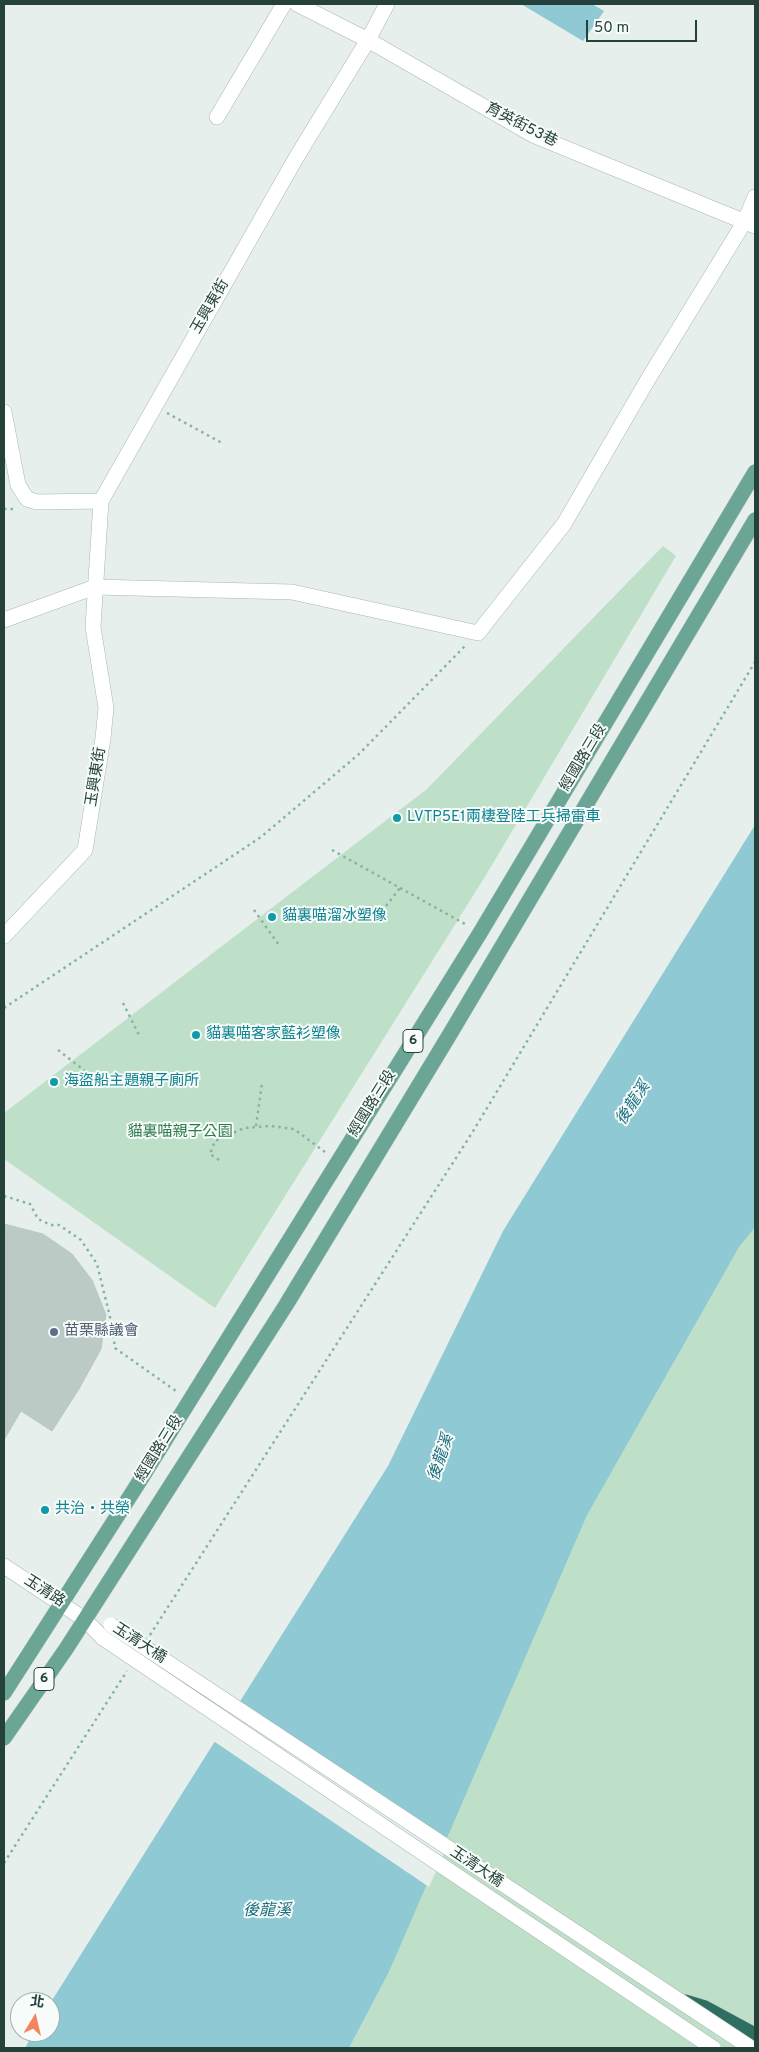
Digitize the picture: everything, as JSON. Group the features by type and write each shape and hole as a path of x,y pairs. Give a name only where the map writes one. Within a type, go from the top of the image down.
{"highway":[{"path":"672,1998 705,2008 755,2035"},
{"path":"673,2022 700,2048"}],"main road":[{"name":"經國路三段","path":"61,1603 146,1471 474,941 755,472"},
{"name":"經國路三段","path":"84,1619 286,1305 450,1034 755,520"},
{"name":"6","path":"4,1693 61,1603"},
{"name":"6","path":"4,1738 66,1649 84,1619"}],"street":[{"path":"217,117 284,4"},
{"name":"育英街53巷","path":"297,4 368,40 533,135 750,223"},
{"name":"玉興東街","path":"4,936 85,850 106,708 93,627 101,501 296,158 388,4"},
{"path":"4,620 95,587 292,592 478,633 564,524 647,381 750,223 755,197"},
{"path":"4,412 18,485 27,499 37,502 101,501"},
{"name":"玉清路","path":"4,1566 84,1619"},
{"name":"玉清大橋","path":"84,1619 111,1625 672,1998 751,2048"},
{"name":"玉清大橋","path":"84,1619 103,1638 713,2048"}],"path":[{"path":"155,406 222,444"},
{"path":"4,1008 261,836 359,754 478,633"},
{"path":"149,1636 472,1133 755,662"},
{"path":"332,850 465,924"},
{"path":"386,906 400,888"},
{"path":"254,910 279,945"},
{"path":"123,1003 140,1038"},
{"path":"58,1050 85,1071"},
{"path":"256,1126 262,1083"},
{"path":"219,1160 210,1154 215,1141 244,1128 256,1126 294,1129 325,1152"},
{"path":"4,1196 30,1204 38,1219 51,1225 59,1225 81,1240 97,1264 112,1325 114,1348 176,1391"},
{"path":"4,1863 128,1670"}],"green space":[{"name":"貓裏喵親子公園","path":"663,546 676,556 486,875 215,1308 4,1159 4,1113 427,789"},
{"path":"755,1042 755,2048 349,2048 388,1974"}],"water":[{"path":"521,4 592,4 604,11 583,41"},
{"name":"後龍溪","path":"755,825 755,1227 739,1247 587,1515 388,1974 349,2048 25,2048 28,2042 60,2042 60,1992 57,1992 388,1466 503,1231"}],"pier":[{"path":"236,1702 448,1844 429,1887 212,1740"}],"building":[{"name":"苗栗縣議會","path":"4,1224 43,1234 72,1254 92,1280 106,1315 101,1349 79,1389 52,1431 21,1411 4,1440"}],"place":[{"name":"LVTP5E1兩棲登陸工兵掃雷車","path":"397,818"},
{"name":"貓裏喵溜冰塑像","path":"272,917"},
{"name":"貓裏喵客家藍衫塑像","path":"196,1035"},
{"name":"海盜船主題親子廁所","path":"54,1082"},
{"name":"苗栗縣議會","path":"54,1332"},
{"name":"共治‧共榮","path":"45,1510"}]}
